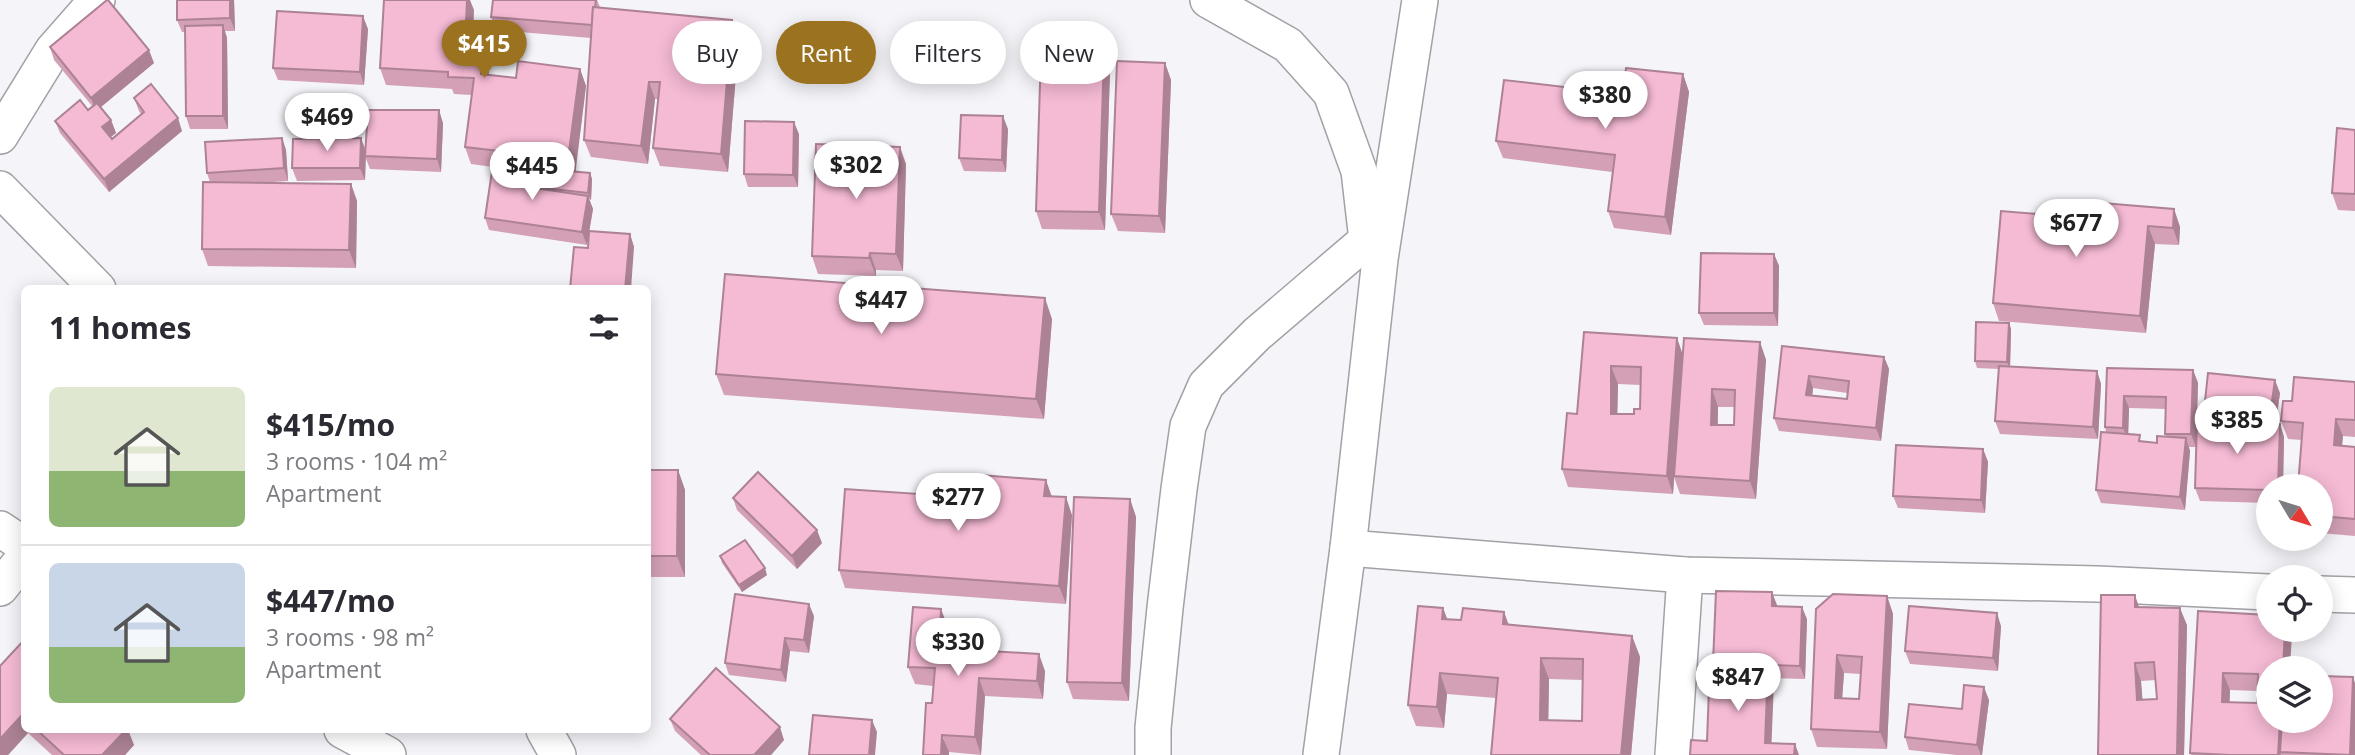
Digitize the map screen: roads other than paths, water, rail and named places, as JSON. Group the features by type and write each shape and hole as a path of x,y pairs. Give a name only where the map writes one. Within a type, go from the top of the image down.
{"street":[{"path":"0,136 53,50 97,0"},
{"path":"1208,0 1288,45 1331,93 1359,171 1373,249"},
{"path":"1321,755 1348,548 1373,249 1420,0"},
{"path":"0,189 94,285"},
{"path":"1153,755 1153,728 1165,608 1188,426 1206,385 1258,334 1373,249"},
{"path":"0,529 21,543"},
{"path":"1348,548 1685,575 2097,584 2256,591"},
{"path":"0,588 21,562"},
{"path":"1673,755 1685,575"},
{"path":"2333,594 2355,595"},
{"path":"348,733 388,755"},
{"path":"546,733 558,755"}]}
